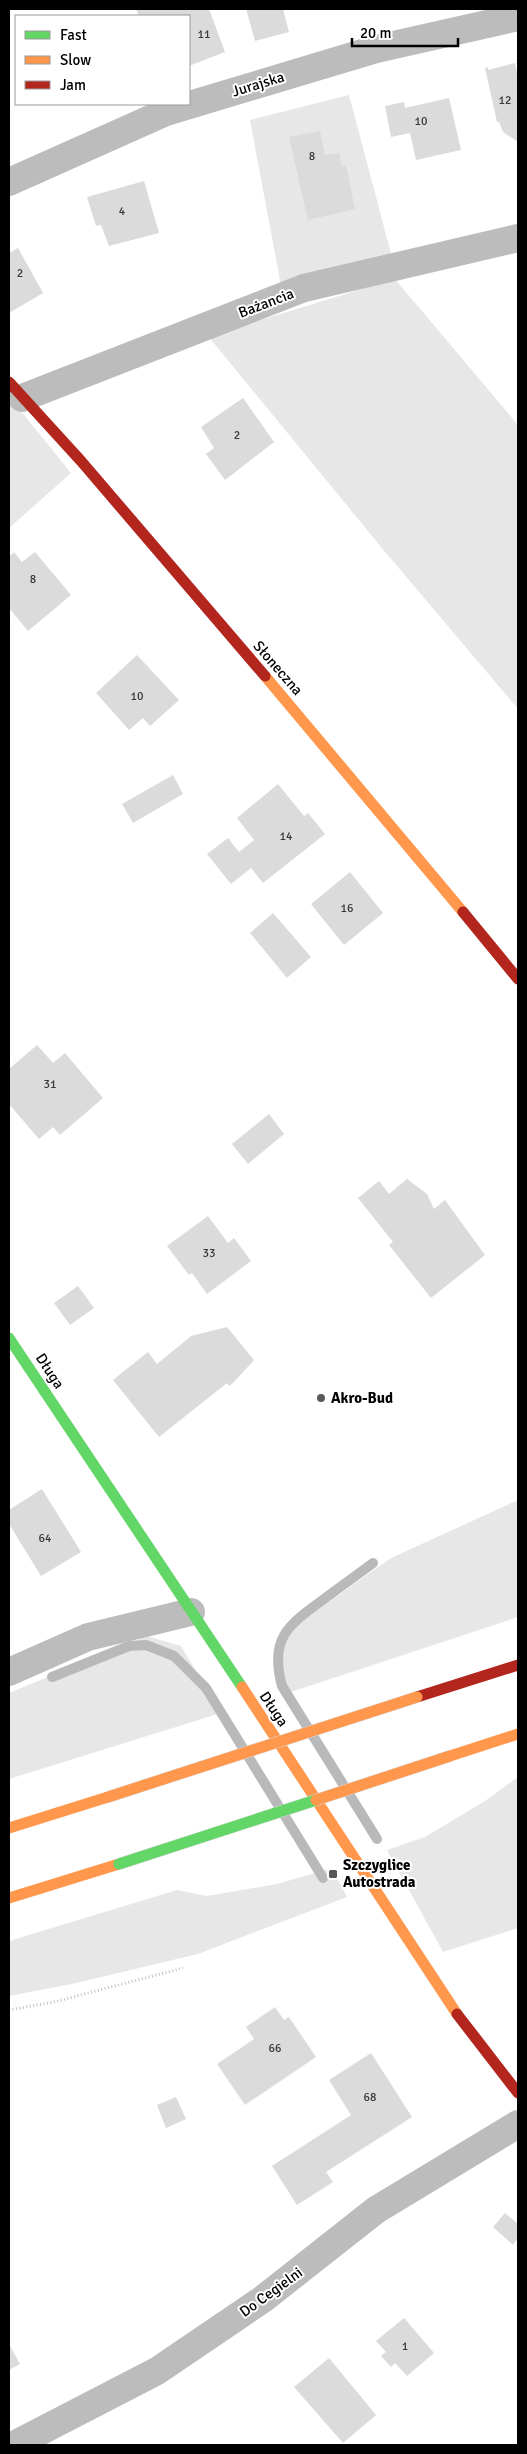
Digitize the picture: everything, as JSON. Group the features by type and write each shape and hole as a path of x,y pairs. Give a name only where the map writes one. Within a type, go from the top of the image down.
{"main road":[{"name":"Słoneczna","path":"15,390 75,454 432,872 518,979"},
{"name":"Długa","path":"9,1338 378,1891 440,1988 486,2055 518,2093"},
{"path":"9,1828 518,1665"},
{"path":"9,1898 518,1734"}],"street":[{"name":"Jurajska","path":"190,105 376,49 518,18"},
{"name":"Jurajska","path":"9,182 166,112 189,105"},
{"name":"Bażancia","path":"15,390 304,288 518,238"},
{"path":"9,1672 88,1637 192,1612"},
{"name":"Do Cegielni","path":"14,2445 157,2371 263,2299 376,2210 518,2124"}],"path":[{"path":"9,2010 54,2002 182,1968"}],"shaded area":[{"path":"349,95 393,261 282,291 250,120"},
{"path":"395,279 518,425 518,709 381,547 208,336"},
{"path":"12,400 71,473 9,528 9,402"},
{"path":"518,1500 518,1617 288,1693 279,1663 286,1636 300,1622 391,1558"},
{"path":"147,1636 181,1646 221,1713 9,1779 9,1693"},
{"path":"518,1777 518,1928 443,1952 387,1850 425,1837 485,1801"},
{"path":"332,1868 347,1897 198,1954 72,1984 9,1996 9,1941 177,1890 207,1896 277,1884"}],"building":[{"path":"136,9 209,9 225,52 190,66 190,15 139,15"},
{"path":"246,9 283,9 289,32 255,41"},
{"path":"515,63 518,79 518,142 503,132 499,122 497,122 485,68 488,67 488,70"},
{"path":"449,98 461,150 416,160 410,133 391,137 385,106 404,102 405,108"},
{"path":"320,131 325,155 339,153 342,166 346,165 355,209 308,220 289,137"},
{"path":"144,181 159,233 109,246 101,225 96,226 87,197"},
{"path":"18,248 43,293 9,313 9,253"},
{"path":"243,398 274,442 225,480 206,454 214,448 201,427"},
{"path":"14,552 22,562 35,552 71,595 28,631 9,608 9,557"},
{"path":"137,655 179,700 150,726 143,718 129,730 96,693"},
{"path":"173,775 183,794 133,823 122,804"},
{"path":"278,784 304,816 308,813 325,834 263,883 251,868 231,884 207,854 228,838 239,852 254,840 237,818"},
{"path":"350,872 383,913 344,945 311,904"},
{"path":"273,913 311,957 287,978 250,933"},
{"path":"37,1045 53,1063 65,1053 103,1098 60,1135 53,1127 39,1139 9,1104 9,1069"},
{"path":"269,1114 284,1134 248,1164 232,1144"},
{"path":"407,1179 427,1194 434,1209 445,1200 485,1255 431,1298 389,1245 393,1242 358,1198 379,1181 389,1194"},
{"path":"208,1216 228,1243 234,1238 251,1261 207,1294 192,1273 189,1275 167,1246"},
{"path":"78,1286 94,1308 70,1325 54,1303"},
{"path":"227,1327 254,1360 233,1383 229,1386 227,1383 159,1437 113,1380 148,1352 157,1364 191,1336"},
{"path":"42,1489 81,1552 41,1576 9,1524 9,1510"},
{"path":"275,2007 284,2020 289,2017 316,2057 245,2105 217,2064 254,2039 246,2027"},
{"path":"371,2053 412,2117 326,2172 333,2182 297,2205 272,2166 351,2115 329,2080"},
{"path":"176,2097 186,2119 166,2128 157,2105"},
{"path":"505,2213 518,2224 518,2238 513,2245 493,2227"},
{"path":"404,2318 434,2353 407,2376 395,2363 391,2367 381,2356 386,2352 376,2341"},
{"path":"9,2344 20,2364 9,2370"},
{"path":"329,2358 376,2415 343,2443 294,2387"}],"waterway":[{"path":"373,1563 291,1625 280,1644 278,1656 282,1686 377,1839"},
{"path":"52,1677 129,1646 146,1645 174,1656 206,1688 323,1878"}],"traffic: fast":[{"path":"9,1338 242,1687"},
{"path":"119,1864 316,1800"}],"traffic: slow":[{"path":"265,676 463,912"},
{"path":"242,1687 457,2014"},
{"path":"108,1797 417,1697"},
{"path":"450,1756 518,1734"},
{"path":"316,1800 450,1756"},
{"path":"9,1828 108,1797"},
{"path":"9,1898 119,1864"}],"traffic: jam":[{"path":"9,382 81,461 265,676"},
{"path":"463,912 518,979"},
{"path":"417,1697 518,1665"},
{"path":"457,2014 518,2093"}],"place":[{"name":"Akro-Bud","path":"321,1398"},
{"name":"Szczyglice Autostrada","path":"333,1874"}]}
